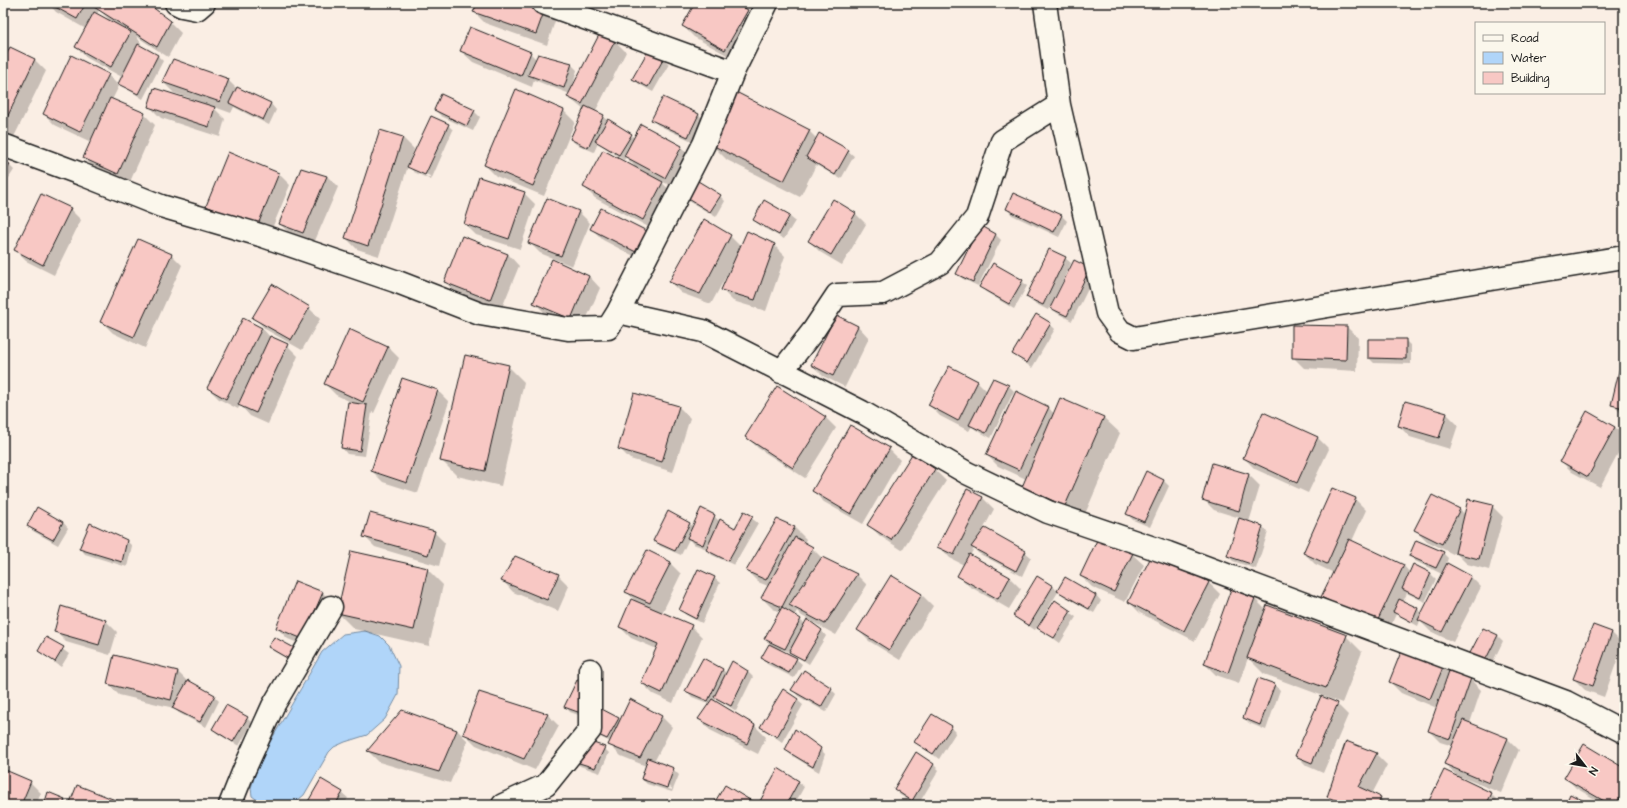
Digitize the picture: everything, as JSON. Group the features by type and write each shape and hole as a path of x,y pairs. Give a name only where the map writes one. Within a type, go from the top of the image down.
{"street":[{"path":"176,3 182,6 198,9 204,3"},
{"path":"542,3 733,72"},
{"path":"3,145 161,206 268,238 395,281 480,314 568,329 608,328 618,312 704,144 733,72 767,3"},
{"path":"1044,3 1059,105 1107,313 1120,331 1134,338 1624,257"},
{"path":"781,372 813,331 837,295 883,293 940,263 977,217 1002,141 1059,105"},
{"path":"618,312 703,331 862,412 967,473 1048,512 1175,556 1566,702 1624,732"},
{"path":"230,805 273,706 331,608"},
{"path":"503,805 546,785 590,730 590,670"}],"water":[{"path":"365,631 380,636 389,645 399,666 398,695 385,719 367,735 334,747 329,752 304,795 292,805 264,805 252,796 251,788 259,761 322,652 343,634"}],"building":[{"path":"48,3 86,3 77,19"},
{"path":"97,3 147,3 171,21 157,47 94,7"},
{"path":"478,3 527,3 545,9 536,34 473,12"},
{"path":"695,3 736,3 748,10 725,50 682,26"},
{"path":"94,12 131,32 111,67 75,47"},
{"path":"470,27 531,52 521,76 460,51"},
{"path":"600,33 615,41 582,104 567,97"},
{"path":"138,44 158,55 138,94 118,84"},
{"path":"10,47 35,59 3,126 3,61"},
{"path":"649,49 664,58 648,87 632,79"},
{"path":"538,54 572,63 564,88 528,75"},
{"path":"71,55 109,74 80,132 43,114"},
{"path":"173,59 229,79 220,102 162,82"},
{"path":"237,87 271,103 263,120 229,103"},
{"path":"154,88 215,107 209,127 148,107"},
{"path":"516,89 564,110 533,186 484,165"},
{"path":"736,92 810,130 784,181 710,144"},
{"path":"441,94 475,110 467,126 434,110"},
{"path":"663,97 699,114 688,137 651,120"},
{"path":"110,98 145,113 118,174 83,158"},
{"path":"585,106 604,115 588,148 570,139"},
{"path":"431,116 449,124 425,175 407,167"},
{"path":"608,119 632,134 619,155 595,141"},
{"path":"641,124 682,146 665,178 624,156"},
{"path":"380,130 403,137 368,246 345,238"},
{"path":"819,133 849,150 835,175 806,157"},
{"path":"603,150 663,182 643,220 583,187"},
{"path":"228,152 279,173 257,227 206,206"},
{"path":"3,162 10,164 3,174"},
{"path":"301,168 327,176 303,233 279,224"},
{"path":"479,177 525,192 509,239 464,224"},
{"path":"693,178 721,195 710,212 682,195"},
{"path":"1013,193 1062,215 1054,232 1006,209"},
{"path":"41,194 71,208 43,265 14,250"},
{"path":"547,198 579,211 561,256 528,243"},
{"path":"833,199 856,213 831,255 808,241"},
{"path":"764,200 790,215 779,235 753,220"},
{"path":"601,208 655,235 644,256 590,229"},
{"path":"704,219 731,235 700,294 669,282"},
{"path":"980,225 996,234 973,282 956,274"},
{"path":"747,231 775,244 755,300 721,290"},
{"path":"462,236 508,254 490,300 444,282"},
{"path":"138,239 172,254 134,337 100,322"},
{"path":"1049,249 1066,257 1043,305 1026,297"},
{"path":"552,259 589,276 571,319 533,303"},
{"path":"1074,260 1090,268 1067,316 1050,308"},
{"path":"993,263 1023,280 1009,304 979,287"},
{"path":"272,284 310,307 291,340 252,318"},
{"path":"1036,314 1051,323 1027,363 1012,354"},
{"path":"836,315 858,326 833,376 811,365"},
{"path":"243,318 262,328 226,399 207,388"},
{"path":"1292,325 1347,326 1346,360 1292,358"},
{"path":"349,329 388,347 363,402 324,384"},
{"path":"270,336 288,344 256,413 238,405"},
{"path":"1368,339 1406,339 1406,359 1368,358"},
{"path":"1623,354 1624,355 1624,408 1611,405"},
{"path":"465,355 509,365 485,471 440,461"},
{"path":"949,366 978,381 958,421 928,405"},
{"path":"402,378 438,390 407,483 371,471"},
{"path":"993,378 1009,385 986,433 969,425"},
{"path":"777,386 826,417 793,468 745,437"},
{"path":"1016,391 1049,407 1019,470 986,455"},
{"path":"634,393 679,406 662,462 618,449"},
{"path":"1060,398 1104,417 1065,506 1022,487"},
{"path":"1405,401 1447,413 1439,438 1398,426"},
{"path":"348,402 367,405 360,451 341,448"},
{"path":"1587,411 1615,427 1588,477 1560,461"},
{"path":"1263,412 1318,437 1297,483 1243,458"},
{"path":"850,425 890,448 851,514 812,491"},
{"path":"912,454 935,469 891,540 867,525"},
{"path":"1212,463 1249,474 1239,511 1202,500"},
{"path":"1146,471 1164,480 1144,522 1126,514"},
{"path":"1332,488 1356,498 1327,564 1303,553"},
{"path":"967,489 983,497 954,555 937,547"},
{"path":"1432,495 1460,509 1442,544 1414,530"},
{"path":"1468,499 1493,505 1479,559 1455,553"},
{"path":"37,507 63,522 53,540 27,526"},
{"path":"701,508 715,515 703,545 687,538"},
{"path":"668,511 690,523 675,551 653,541"},
{"path":"744,511 753,516 728,561 706,550 720,519 735,528"},
{"path":"370,513 435,531 428,555 363,537"},
{"path":"1239,518 1263,526 1251,564 1227,556"},
{"path":"777,519 795,527 766,580 746,571"},
{"path":"90,523 127,540 122,562 79,549"},
{"path":"985,528 1026,551 1016,571 971,547"},
{"path":"1099,536 1133,553 1114,592 1080,576"},
{"path":"795,537 813,547 782,607 761,598"},
{"path":"1349,539 1404,565 1376,624 1321,597"},
{"path":"1416,540 1444,552 1436,568 1409,556"},
{"path":"647,550 671,562 650,603 625,592"},
{"path":"351,551 428,568 414,630 337,613"},
{"path":"1153,553 1209,582 1184,631 1128,602"},
{"path":"969,554 1010,577 998,599 957,576"},
{"path":"515,556 559,574 547,600 501,581"},
{"path":"822,557 857,574 825,624 789,605"},
{"path":"1447,563 1471,576 1442,632 1418,620"},
{"path":"1413,564 1431,573 1420,598 1402,589"},
{"path":"698,569 715,577 696,619 679,610"},
{"path":"891,575 922,594 889,650 857,630"},
{"path":"1037,576 1053,586 1029,626 1013,616"},
{"path":"1065,577 1096,595 1089,609 1057,591"},
{"path":"295,581 323,592 303,639 276,628"},
{"path":"1231,589 1255,598 1228,673 1204,664"},
{"path":"631,599 692,625 662,693 641,683 658,644 619,627"},
{"path":"1399,599 1418,608 1412,622 1393,612"},
{"path":"1055,600 1071,611 1054,638 1037,628"},
{"path":"1267,605 1347,635 1326,688 1247,658"},
{"path":"61,606 106,620 99,645 54,632"},
{"path":"782,607 801,619 785,649 764,639"},
{"path":"807,619 822,630 804,660 789,652"},
{"path":"1593,625 1612,632 1593,686 1573,679"},
{"path":"1483,628 1498,635 1484,663 1469,655"},
{"path":"46,637 64,647 55,662 38,651"},
{"path":"274,637 300,651 294,662 268,647"},
{"path":"769,644 797,658 789,673 761,658"},
{"path":"1403,647 1444,665 1430,699 1389,682"},
{"path":"114,655 178,671 171,700 107,684"},
{"path":"703,658 723,669 708,701 685,691"},
{"path":"732,661 748,671 731,706 714,697"},
{"path":"804,670 832,688 821,707 791,690"},
{"path":"1449,671 1471,678 1450,739 1428,731"},
{"path":"1258,678 1275,684 1260,725 1243,718"},
{"path":"188,680 215,695 200,722 172,708"},
{"path":"577,680 596,687 586,715 564,707"},
{"path":"783,689 798,699 777,737 760,727"},
{"path":"479,692 548,714 524,759 463,734"},
{"path":"1321,696 1338,703 1312,763 1295,756"},
{"path":"630,699 662,716 640,758 608,745"},
{"path":"712,699 755,725 747,744 698,719"},
{"path":"226,705 248,717 233,742 212,729"},
{"path":"596,706 619,718 607,739 584,728"},
{"path":"402,710 457,730 439,772 367,751"},
{"path":"932,714 952,726 933,754 914,742"},
{"path":"1463,720 1508,738 1489,783 1444,764"},
{"path":"795,729 821,748 813,767 785,750"},
{"path":"582,739 605,747 595,768 573,761"},
{"path":"1346,741 1377,753 1359,787 1381,797 1378,805 1348,805 1327,797"},
{"path":"1584,744 1624,768 1624,791 1616,805 1611,805 1564,778"},
{"path":"916,752 934,764 912,801 894,789"},
{"path":"648,758 674,768 667,788 641,779"},
{"path":"778,768 799,781 786,805 764,805 759,803"},
{"path":"3,769 31,781 21,805 3,805"},
{"path":"1444,770 1492,793 1486,805 1427,805"},
{"path":"321,779 343,792 335,805 306,805"},
{"path":"77,785 128,805 69,805"},
{"path":"725,785 755,803 754,805 713,805"},
{"path":"48,792 65,799 63,805 44,805"},
{"path":"1570,794 1592,805 1565,805"},
{"path":"667,800 679,805 665,805"}]}
